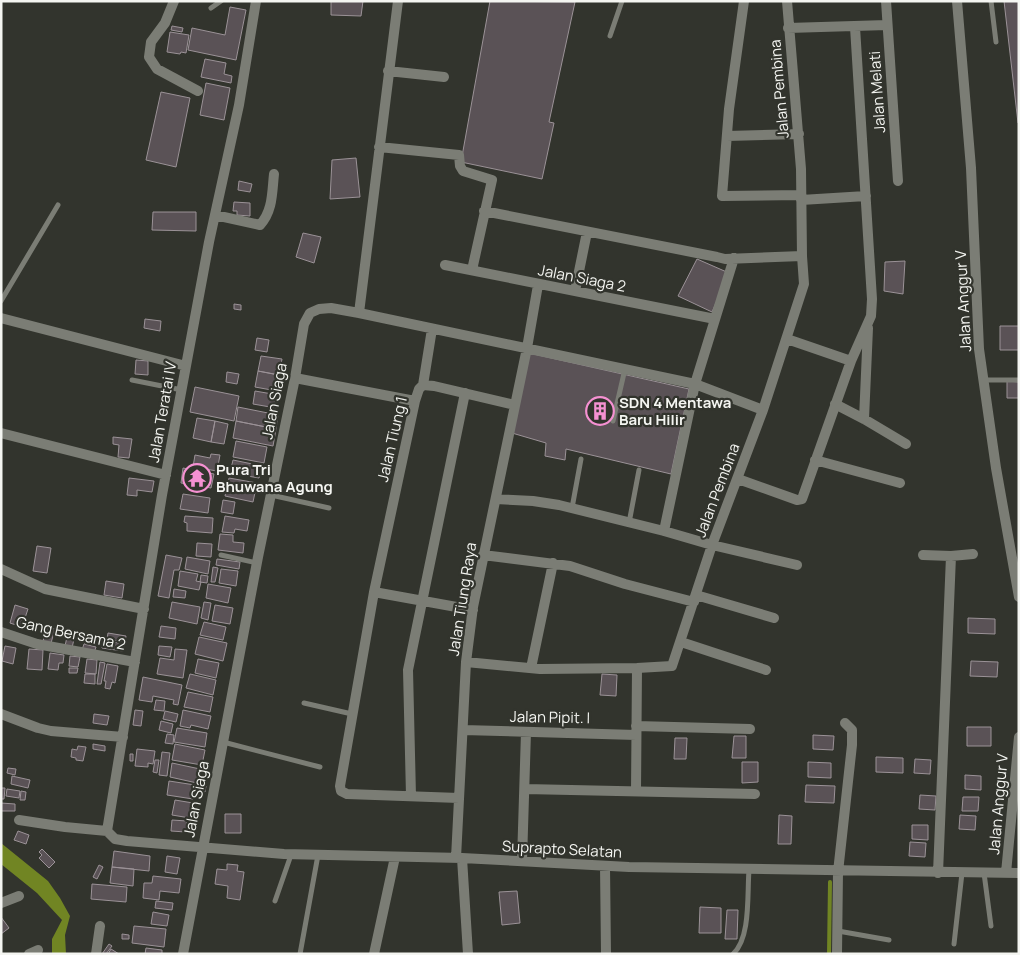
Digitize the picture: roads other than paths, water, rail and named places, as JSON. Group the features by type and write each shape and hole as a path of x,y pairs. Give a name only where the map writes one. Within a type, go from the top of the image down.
{"street":[{"path":"174,1 165,23 151,42 149,57 157,69 198,91"},
{"name":"Jalan Teratai IV","path":"107,831 166,474 215,215 239,105 256,1"},
{"path":"359,313 398,1"},
{"path":"744,1 729,109 722,196 866,196"},
{"name":"Jalan Pembina","path":"466,662 532,668 672,666 712,545 763,410 804,284 799,134 787,1"},
{"name":"Jalan Melati","path":"886,1 898,181"},
{"name":"Jalan Anggur V","path":"957,1 971,168 978,331 996,468 1019,597"},
{"path":"788,28 887,25"},
{"path":"738,479 799,500 803,498 850,361 871,316 872,299 855,27"},
{"path":"388,71 444,77"},
{"path":"727,136 799,134"},
{"path":"379,147 460,155 460,166 463,171 492,180 472,270"},
{"path":"215,215 260,225 266,219 271,207 274,174"},
{"path":"484,211 717,257 802,256"},
{"path":"575,291 587,232"},
{"path":"664,531 696,384 734,258"},
{"name":"Jalan Siaga 2","path":"445,265 715,319"},
{"name":"Jalan Tiung Raya","path":"468,954 459,858 466,662 483,555 527,348 538,285"},
{"name":"Jalan Siaga","path":"183,954 256,563 295,378 304,324 310,313 319,309 331,308 359,313 696,384 763,410"},
{"path":"1,318 186,366"},
{"path":"864,419 869,322"},
{"path":"423,385 432,329"},
{"path":"787,339 850,361"},
{"path":"295,378 415,401"},
{"name":"Jalan Tiung 1","path":"411,796 347,794 341,792 340,786 374,592 415,401 419,389 423,385 515,405"},
{"path":"460,798 411,796 408,670 465,393"},
{"path":"835,404 906,444"},
{"path":"1,433 166,474"},
{"path":"815,460 900,483"},
{"path":"496,499 545,502 797,565"},
{"path":"923,556 973,554"},
{"path":"483,555 553,563 586,570 625,584 774,618"},
{"path":"938,873 951,556"},
{"path":"532,668 553,563"},
{"path":"1,569 45,589 144,609"},
{"path":"374,592 473,610"},
{"name":"Gang Bersama 2","path":"1,632 38,644 135,662"},
{"path":"681,642 766,670"},
{"path":"636,791 637,668"},
{"path":"1,714 51,731 123,737"},
{"path":"837,954 838,872 852,745 852,730 845,723"},
{"name":"Jalan Pipit. I","path":"463,730 526,732 750,729"},
{"path":"522,861 526,732"},
{"name":"Jalan Anggur V","path":"1006,873 1019,737"},
{"path":"524,789 755,794"},
{"name":"Suprapto Selatan","path":"19,820 107,831 115,839 127,841 291,854 459,858 605,866 749,870 1019,873"},
{"path":"374,954 395,857"},
{"path":"605,866 606,954"},
{"path":"1,903 19,896"},
{"path":"96,954 100,926"}],"lane":[{"path":"211,8 221,1"},
{"path":"610,36 622,1"},
{"path":"991,1 996,42"},
{"path":"1,301 58,204"},
{"path":"613,421 625,369"},
{"path":"132,380 182,390"},
{"path":"984,380 1019,380"},
{"path":"572,508 581,459"},
{"path":"629,523 639,470"},
{"path":"270,495 329,508"},
{"path":"221,555 256,563"},
{"path":"304,703 352,714"},
{"path":"222,742 320,767"},
{"path":"275,901 291,854"},
{"path":"300,954 319,855"},
{"path":"733,954 742,941 746,923 749,870"},
{"path":"954,944 962,873"},
{"path":"984,873 991,926"},
{"path":"837,931 889,940"}],"waterway":[{"path":"829,954 830,882"}],"place":[{"name":"SDN 4 Mentawa Baru Hilir","path":"600,411"},
{"name":"Pura Tri Bhuwana Agung","path":"197,478"}]}
